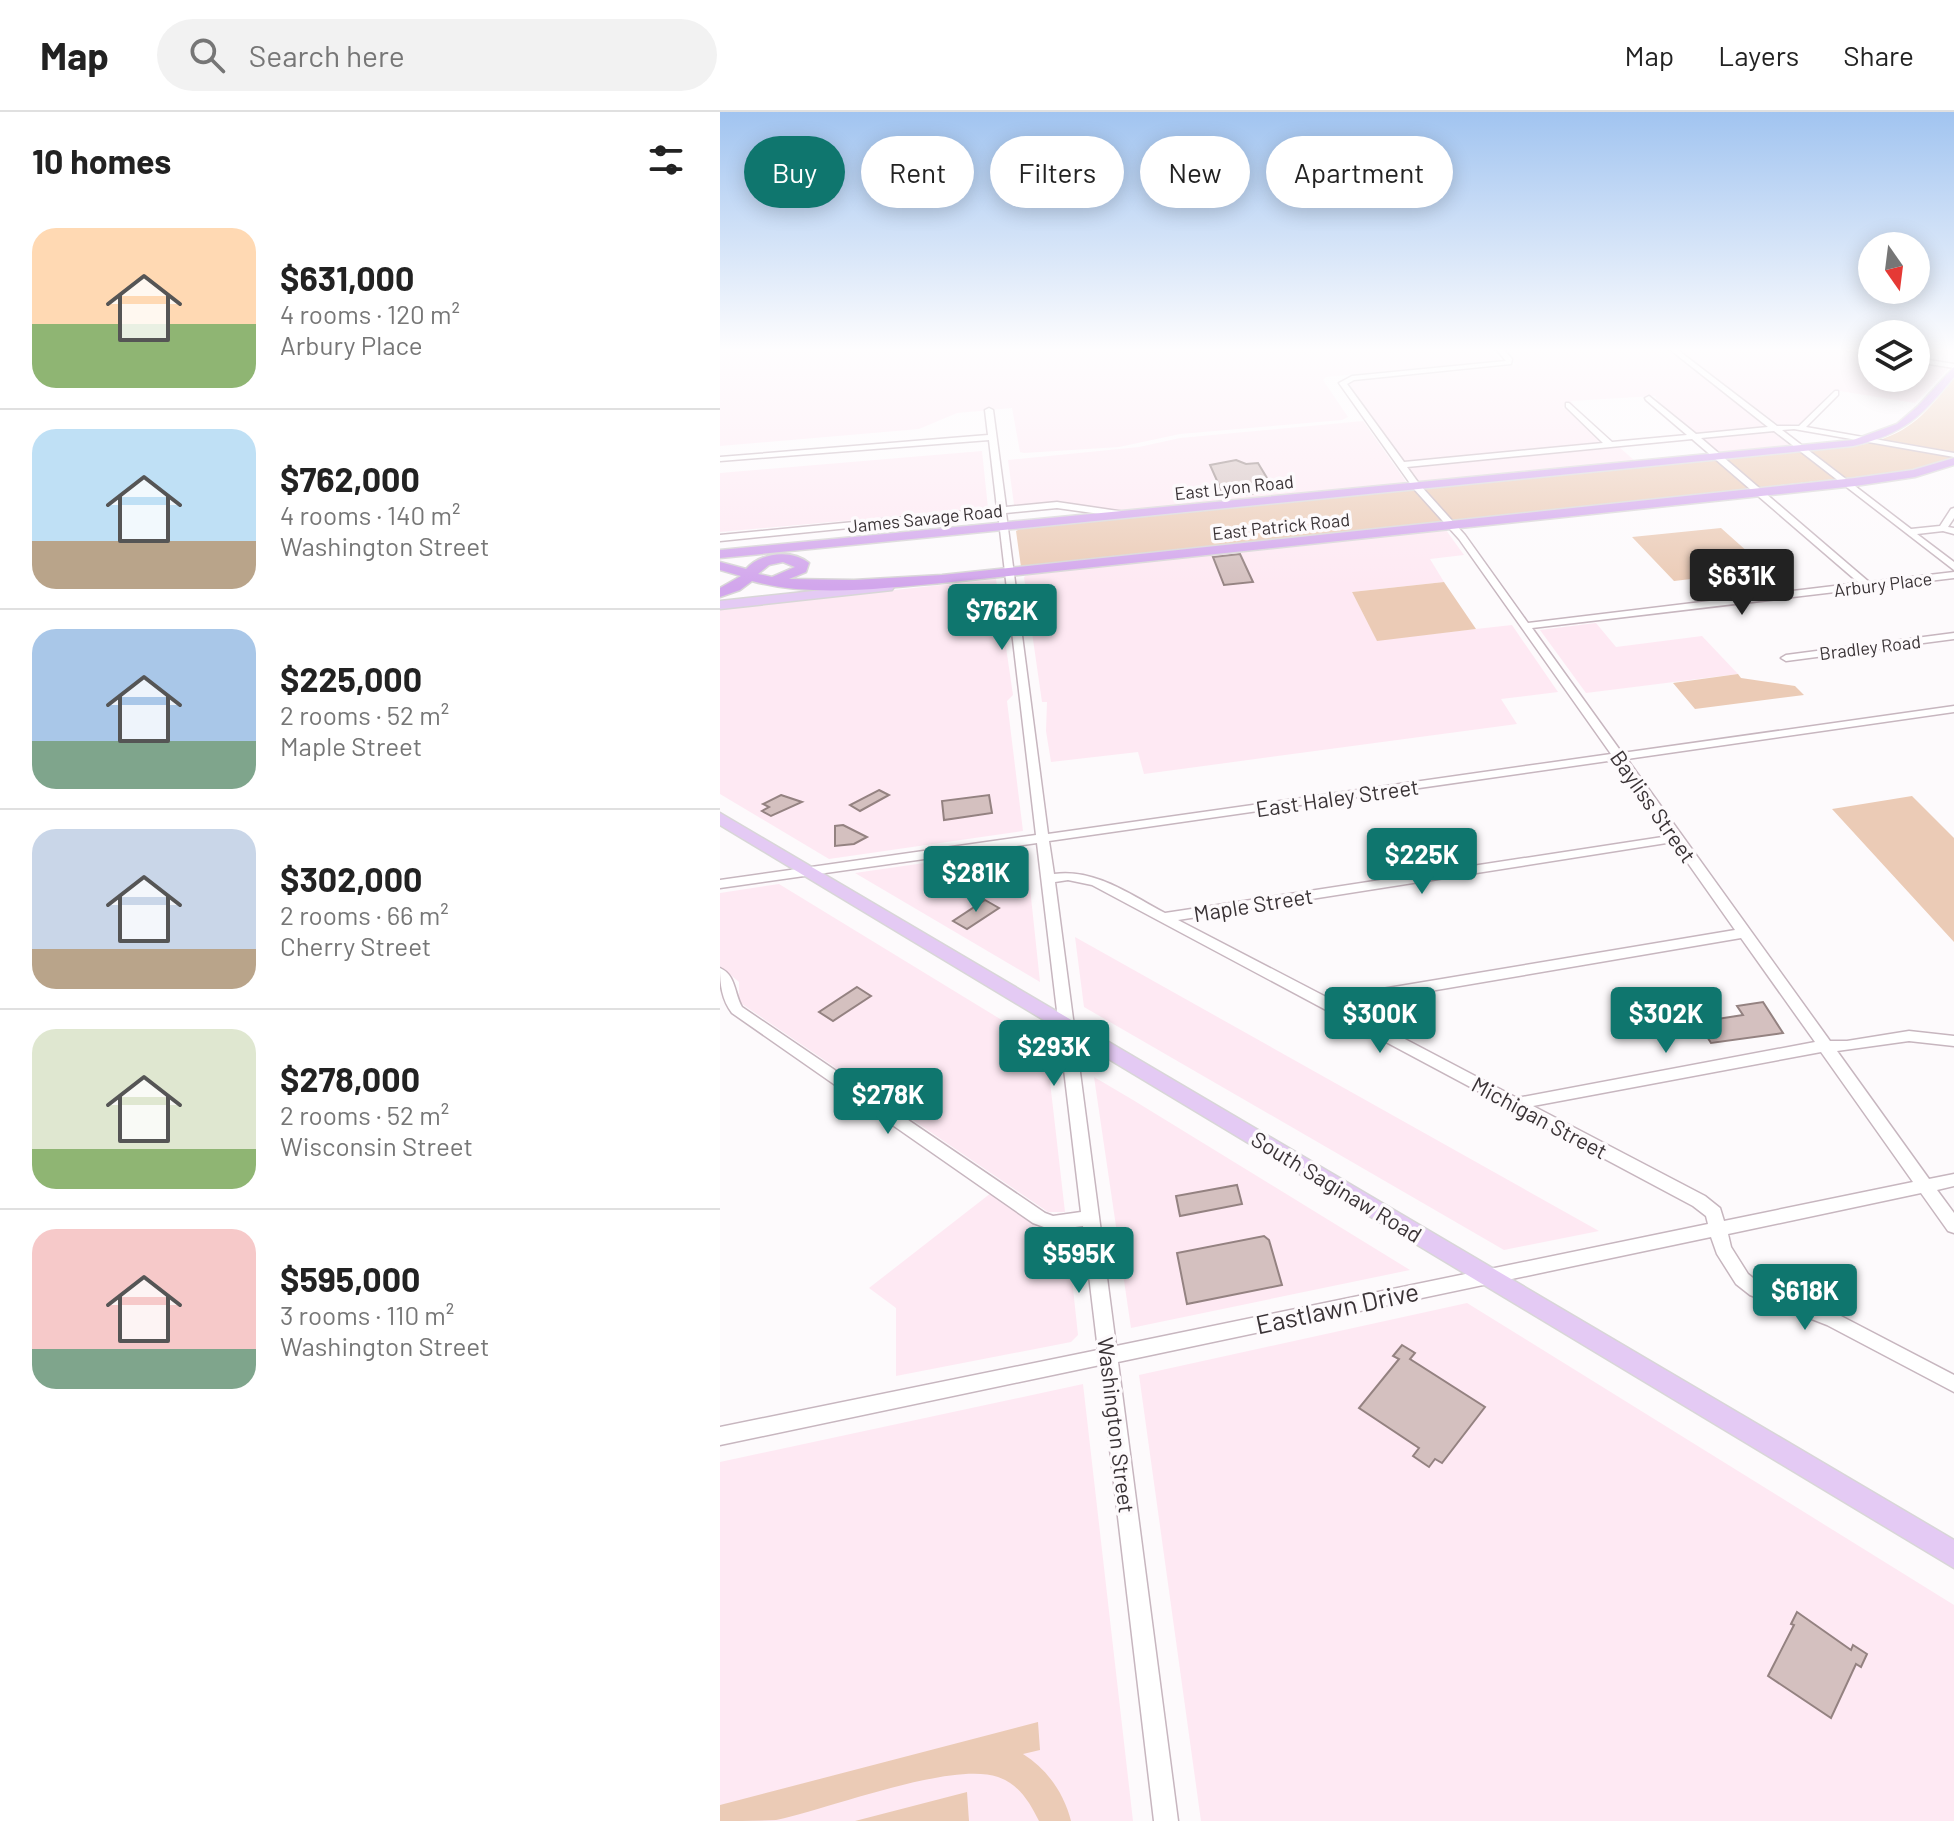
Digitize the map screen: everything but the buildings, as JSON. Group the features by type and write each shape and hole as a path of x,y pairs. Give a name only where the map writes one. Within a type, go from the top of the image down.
{"highway":[{"name":"East Lyon Road","path":"720,554 1802,449 1871,439 1900,428"},
{"name":"East Patrick Road","path":"966,577 1847,483 1915,473 1954,458"},
{"path":"756,577 751,570 759,564 822,556 919,535"},
{"path":"720,593 756,577 787,577 801,569 800,561 788,558"},
{"path":"720,566 756,577 849,584 966,577"}],"main road":[{"name":"East Patrick Road","path":"720,605 966,577"},
{"name":"South Saginaw Road","path":"720,818 1954,1555"}],"street":[{"name":"Washington Street","path":"992,428 1166,1821"},
{"name":"Bayliss Street","path":"1374,428 1417,487 1454,526 1954,1226"},
{"path":"1592,428 1610,445"},
{"path":"1683,428 1867,585"},
{"path":"1401,465 1792,428"},
{"path":"1806,428 1954,458"},
{"path":"1776,429 1954,567"},
{"path":"720,459 993,437"},
{"name":"James Savage Road","path":"720,538 1067,505 1130,515"},
{"path":"1943,528 1954,511"},
{"path":"1909,532 1943,528 1954,531"},
{"name":"Arbury Place","path":"1525,626 1954,575"},
{"name":"Bradley Road","path":"1786,658 1954,636"},
{"name":"East Haley Street","path":"720,884 1954,709"},
{"name":"Maple Street","path":"1162,918 1677,838"},
{"name":"Michigan Street","path":"1049,879 1068,876 1096,882 1699,1201 1714,1213 1719,1228"},
{"path":"1324,1004 1744,933"},
{"path":"720,973 730,985 732,1005 737,1010 1039,1218 1052,1223 1090,1218"},
{"path":"1515,1104 1824,1046 1847,1046 1909,1036 1954,1041"},
{"name":"Eastlawn Drive","path":"720,1436 1954,1180"},
{"path":"1719,1228 1723,1249 1730,1262 1742,1279 1756,1290 1833,1320 1954,1384"}],"shaded area":[{"path":"720,428 922,428 919,429 720,446"},
{"path":"1016,428 1252,428 1180,434 1119,447 1020,452"},
{"path":"1290,428 1368,428 1407,483 1116,512 1098,511 1062,501 1014,505 1008,460 1139,447 1180,438"},
{"path":"1380,428 1588,428 1603,443 1618,446 1636,462 1426,483 1418,480"},
{"path":"1689,428 1759,428 1696,434"},
{"path":"1905,428 1954,428 1954,458 1902,472 1021,567 1016,531 1866,444"},
{"path":"1773,432 1792,446 1720,453 1702,438"},
{"path":"982,451 988,508 720,532 720,473"},
{"path":"1721,528 1768,570 1674,581 1632,537"},
{"path":"1446,530 1464,555 1430,559 1444,582 1352,592 1377,640 1512,625 1558,692 1501,699 1517,724 1144,774 1138,752 1051,762 1046,731 1047,702 1042,702 1024,577 1027,575"},
{"path":"996,579 1013,695 1007,701 1023,831 829,859 720,794 720,609"},
{"path":"1444,582 1476,629 1377,641 1352,592"},
{"path":"1596,623 1616,647 1702,636 1738,674 1586,693 1540,630"},
{"path":"1738,674 1741,678 1795,686 1804,695 1695,709 1673,683"},
{"path":"1912,796 1954,838 1954,942 1832,809"},
{"path":"1022,849 1026,850 1040,982 855,873"},
{"path":"779,884 1046,1047 1065,1212 1048,1212 739,1002 739,982 720,966 720,893"},
{"path":"1075,937 1599,1231 1504,1250 1084,1007"},
{"path":"1094,1077 1133,1100 1410,1270 1131,1328"},
{"path":"991,1193 1069,1251 1078,1335 1071,1342 896,1376 896,1308 869,1288"},
{"path":"1467,1303 1954,1605 1954,1821 1201,1821 1139,1375"},
{"path":"1083,1384 1133,1821 720,1821 720,1462"},
{"path":"1038,1722 1040,1750 1023,1754 1040,1767 1053,1783 1071,1821 1039,1821 1028,1801 1012,1784 998,1777 977,1774 951,1775 889,1788 776,1820 720,1821 720,1805"},
{"path":"967,1792 969,1821 855,1821"}]}
